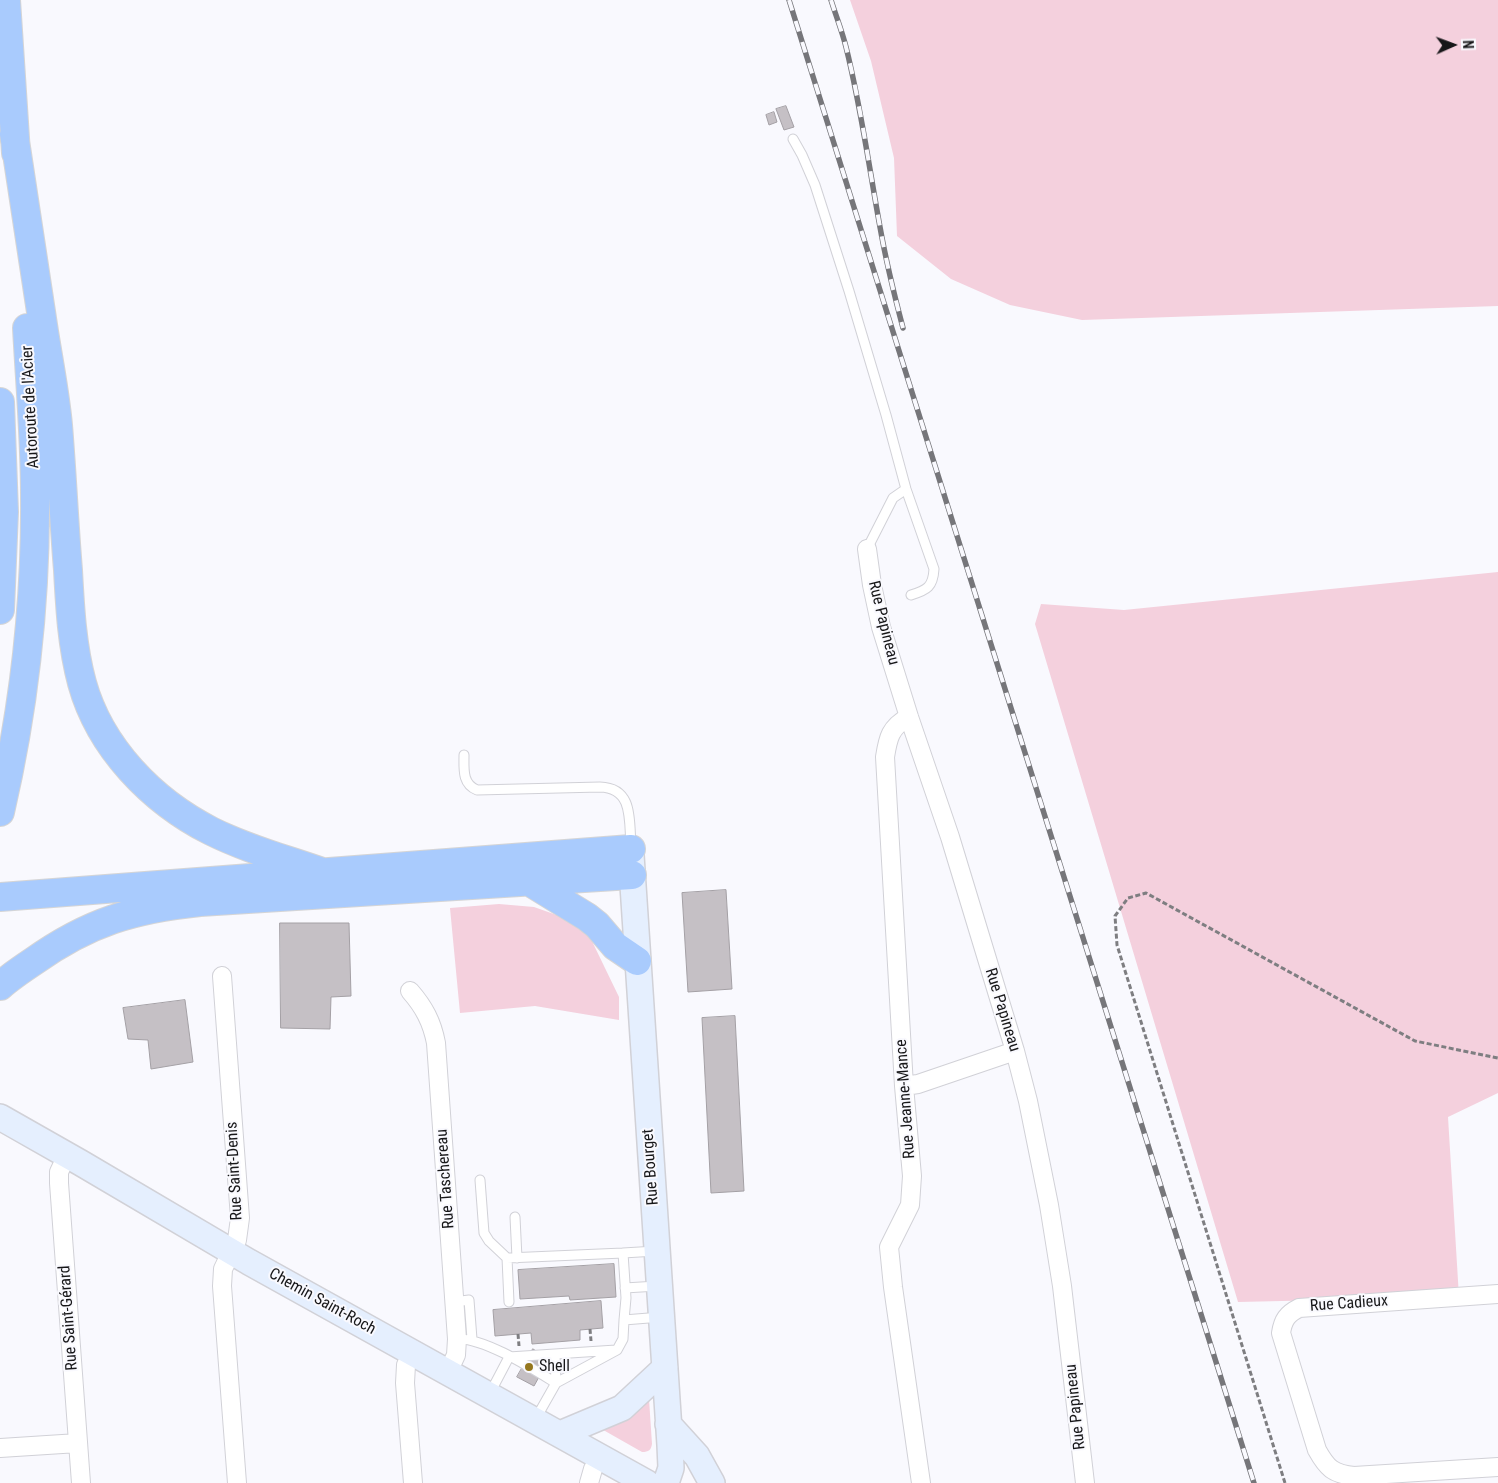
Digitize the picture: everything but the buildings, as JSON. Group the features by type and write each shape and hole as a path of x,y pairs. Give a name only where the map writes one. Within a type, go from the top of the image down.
{"highway":[{"name":"Autoroute de l'Acier","path":"1,809 16,733 25,670 34,577 35,522 32,402 6,0"},
{"path":"14,134 57,422 72,626 78,666 89,702 105,735 129,768 174,809 210,831 239,844 322,872"},
{"name":"Autoroute de l'Acier","path":"0,402 4,481 4,545 0,610"},
{"path":"0,897 322,872 631,862"},
{"path":"0,986 74,935 100,922 154,907 219,901 530,882 631,862"},
{"path":"530,882 587,917 597,925 615,946 637,960"}],"main road":[{"name":"Rue Bourget","path":"631,862 665,1368 670,1468 666,1483"},
{"name":"Chemin Saint-Roch","path":"0,1117 232,1251 647,1483"},
{"path":"560,1434 622,1408 665,1368"},
{"path":"668,1424 697,1456 712,1483"}],"street":[{"name":"Rue Papineau","path":"867,549 876,606 909,717 950,837 1015,1051 1028,1101 1049,1206 1064,1304 1085,1483"},
{"name":"Rue Jeanne-Mance","path":"909,717 900,722 890,733 885,757 912,1193 910,1205 889,1247 892,1287 921,1483"},
{"name":"Rue Saint-Denis","path":"222,976 240,1218 237,1240 223,1269 222,1286 237,1483"},
{"name":"Rue Taschereau","path":"410,991 428,1014 436,1043 454,1302 464,1339 448,1372"},
{"path":"904,1086 918,1084 1015,1051"},
{"name":"Rue Saint-Gérard","path":"67,1155 59,1172 59,1184 81,1483"},
{"name":"Rue Cadieux","path":"1498,1294 1308,1306 1289,1313 1282,1322 1281,1333 1318,1450 1324,1462 1331,1470 1341,1475 1354,1476 1498,1466"},
{"path":"412,1352 406,1365 405,1383 413,1483"},
{"path":"0,1448 78,1443"},
{"path":"590,1483 593,1469 600,1457"}],"lane":[{"path":"793,139 802,155 814,185 850,291 906,489 934,569 934,579 930,586 922,592 911,595"},
{"path":"867,549 893,498 906,489"},
{"path":"464,755 466,782 477,790 607,787 616,790 623,797 627,806 631,862"},
{"path":"480,1180 484,1233 489,1241 507,1258 657,1251"},
{"path":"515,1217 517,1258"},
{"path":"556,1383 617,1350 623,1339 625,1288 623,1253"},
{"path":"507,1258 509,1302"},
{"path":"625,1288 659,1286"},
{"path":"624,1320 661,1317"},
{"path":"464,1339 509,1357 556,1383"},
{"path":"509,1357 617,1350"},
{"path":"535,1420 556,1383 555,1354"},
{"path":"489,1395 509,1357"}],"path":[{"path":"1285,1483 1117,944 1115,916 1128,898 1146,892 1415,1041 1498,1058"}],"shaded area":[{"path":"850,0 1498,0 1498,306 1082,320 1010,305 951,279 897,236 894,158 871,61"},
{"path":"1498,572 1498,1093 1448,1117 1459,1297 1238,1302 1035,624 1041,604 1124,610"},
{"path":"499,904 534,907 565,918 589,935 619,997 619,1020 535,1006 460,1013 450,908"},
{"path":"649,1399 652,1444 648,1451 642,1452 598,1427"}],"railway":[{"path":"789,0 1254,1483"},
{"path":"831,0 851,70 885,252 903,328"}],"place":[{"name":"Shell","path":"529,1367"}]}
